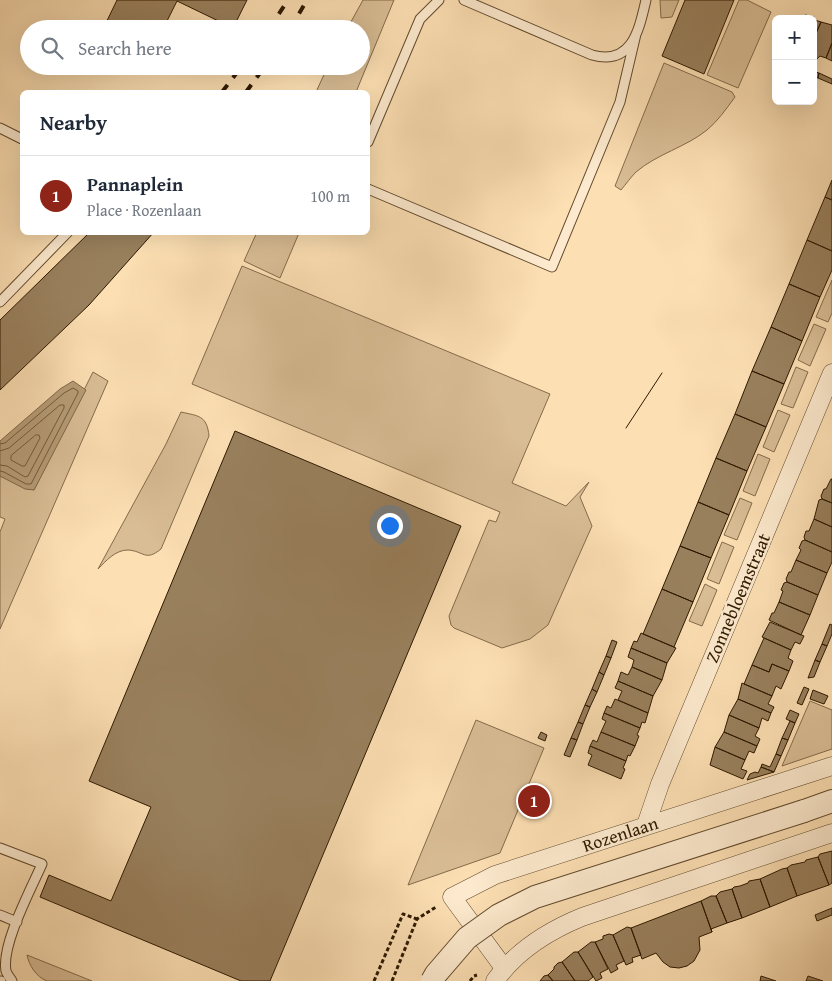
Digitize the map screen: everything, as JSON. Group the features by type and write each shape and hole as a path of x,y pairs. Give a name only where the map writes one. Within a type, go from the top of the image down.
{"street":[{"name":"Zonnebloemstraat","path":"646,825 660,784 832,373"},
{"name":"Rozenlaan","path":"452,897 495,875 832,766"},
{"name":"Rozenlaan","path":"432,981 466,938 500,914 536,897 832,801"},
{"path":"452,897 500,974 545,934 582,917 832,833"}],"lane":[{"path":"370,137 420,19 439,0"},
{"path":"464,0 592,56 605,59 625,51 636,34"},
{"path":"370,190 552,267 620,102 646,0"},
{"path":"0,128 20,138"},
{"path":"0,302 65,235"},
{"path":"0,848 42,864 7,950 6,972 12,981"},
{"path":"0,915 17,922"}],"path":[{"path":"392,981 417,919 452,897"},
{"path":"374,981 402,914 417,919"}],"shaded area":[{"path":"363,0 394,0 370,58 370,20 352,20"},
{"path":"660,0 679,0 672,17 661,18"},
{"path":"739,0 747,0 771,12 738,88 707,75"},
{"path":"664,63 732,92 735,97 707,130 644,166 636,172 621,190 615,186"},
{"path":"324,75 363,75 357,90 317,90"},
{"path":"256,235 298,235 280,278 244,261"},
{"path":"242,266 550,394 512,483 566,506 589,482 580,497 592,526 548,625 530,639 502,648 454,628 451,625 449,616 489,520 496,522 500,512 192,384"},
{"path":"832,280 832,313 828,322 816,317"},
{"path":"814,324 826,329 810,366 798,360"},
{"path":"796,367 808,372 793,408 781,404"},
{"path":"93,372 108,381 0,629 0,532 5,519 0,517 0,476 34,490"},
{"path":"778,410 790,415 774,452 763,447"},
{"path":"181,412 204,420 209,436 161,549 151,555 123,550 111,556 98,569 166,444"},
{"path":"758,454 770,459 755,496 743,491"},
{"path":"740,498 752,503 737,540 724,535"},
{"path":"722,542 734,547 719,584 707,579"},
{"path":"705,584 717,590 702,626 689,621"},
{"path":"810,701 832,710 832,749 782,766"},
{"path":"476,720 544,748 500,853 408,885"},
{"path":"27,955 92,981 47,981 34,970 29,963"}],"water":[{"path":"73,381 86,390 34,490 25,489 0,476 0,441 60,389"}],"building":[{"path":"117,0 247,0 237,20 216,20 177,1 168,20 107,20"},
{"path":"685,0 734,0 704,74 662,56"},
{"path":"817,21 821,22 817,31"},
{"path":"821,22 832,25 832,43 826,58 820,56 817,59 817,31"},
{"path":"832,43 832,61 826,58"},
{"path":"819,73 832,79 832,84 818,78"},
{"path":"832,180 832,200 825,197"},
{"path":"825,197 832,200 832,251 807,240"},
{"path":"87,235 151,235 89,305 0,390 0,320"},
{"path":"807,240 832,251 832,270 820,297 789,284"},
{"path":"789,284 820,297 802,341 771,327"},
{"path":"771,327 802,341 784,384 752,371"},
{"path":"752,371 784,384 766,427 735,414"},
{"path":"735,414 766,427 747,471 716,458"},
{"path":"235,431 461,526 270,981 241,981 40,897 49,875 111,901 151,807 89,781"},
{"path":"716,458 747,471 729,515 698,502"},
{"path":"831,479 832,503 822,499 821,496"},
{"path":"822,499 832,503 832,527 814,519 819,500"},
{"path":"698,502 729,515 711,558 680,546"},
{"path":"814,519 832,527 832,552 805,540 806,531 809,531"},
{"path":"805,540 832,552 832,562 827,573 796,560 801,550 799,548 802,541"},
{"path":"680,546 711,558 693,602 662,589"},
{"path":"796,560 827,573 818,595 787,582 786,579"},
{"path":"787,582 818,595 810,615 779,602 783,591 781,590 784,583"},
{"path":"662,589 693,602 674,647 643,634"},
{"path":"779,602 810,615 801,635 769,620"},
{"path":"770,622 804,636 800,644 795,642 791,650 762,637"},
{"path":"830,624 832,625 832,634 827,646 822,644"},
{"path":"641,633 676,648 667,663 631,648 634,641 637,642"},
{"path":"764,638 791,650 788,658 793,661 789,671 772,664 769,672 752,665"},
{"path":"612,640 617,642 611,658 606,656"},
{"path":"822,644 827,646 820,662 815,660"},
{"path":"631,648 667,663 662,680 632,667 634,660 628,657"},
{"path":"606,656 611,658 604,675 599,672"},
{"path":"815,660 820,662 814,677 808,678"},
{"path":"772,664 789,671 781,689 776,686 772,696 744,684 752,665 769,672"},
{"path":"632,667 662,680 653,696 618,681 621,672 628,675"},
{"path":"599,672 604,675 597,692 592,689"},
{"path":"618,681 653,696 648,713 618,700 622,691 615,688"},
{"path":"742,683 772,696 768,704 774,707 771,713 738,699"},
{"path":"804,687 809,689 802,705 797,703"},
{"path":"592,689 597,692 590,707 585,705"},
{"path":"813,690 828,696 824,704 810,699"},
{"path":"615,699 648,713 645,723 642,722 640,728 604,713 607,706 611,708"},
{"path":"738,699 771,713 768,721 762,718 759,728 729,715"},
{"path":"585,705 590,707 583,724 578,722"},
{"path":"790,710 799,714 795,723 786,719"},
{"path":"604,713 640,728 635,746 601,732 606,721 602,719"},
{"path":"729,715 759,728 755,736 760,739 757,746 724,732"},
{"path":"790,721 795,723 788,740 782,738"},
{"path":"578,722 583,724 577,740 571,738"},
{"path":"541,732 547,735 545,741 538,738"},
{"path":"601,732 635,746 626,761 590,746 593,740 597,742"},
{"path":"724,732 757,746 754,753 749,751 745,760 715,747"},
{"path":"571,738 577,740 570,757 564,755"},
{"path":"782,738 788,740 781,756 776,754"},
{"path":"590,746 626,761 621,779 588,765 592,755 588,753"},
{"path":"715,747 745,760 741,769 747,771 743,779 710,765"},
{"path":"776,754 781,756 774,772 761,767 762,764 770,767"},
{"path":"761,767 774,772 747,780 750,774 758,773"},
{"path":"832,851 832,883 829,885 818,857 820,854"},
{"path":"818,857 829,885 797,896 787,868"},
{"path":"787,868 797,896 770,907 760,879"},
{"path":"760,879 770,907 742,918 732,889 749,881"},
{"path":"732,889 742,918 727,923 716,896 720,892"},
{"path":"711,896 716,896 727,923 711,929 712,932 701,901"},
{"path":"701,901 712,932 699,937 700,950 694,961 687,966 679,968 670,967 656,953 642,959 631,928"},
{"path":"832,908 832,915 817,921 815,915"},
{"path":"627,927 631,928 641,955 632,958 633,962 626,965 613,935"},
{"path":"609,934 613,935 624,961 616,965 618,969 611,973 595,942"},
{"path":"591,942 595,942 608,969 600,973 602,978 596,981 578,952"},
{"path":"574,952 578,952 593,977 588,981 575,981 562,962"},
{"path":"562,962 575,981 553,981 548,975 558,963"},
{"path":"548,975 553,981 540,981 544,976"},
{"path":"761,976 776,981 760,981"},
{"path":"808,976 823,981 806,981"}],"tram line":[{"path":"626,428 662,373"}],"railway":[{"path":"275,20 288,0"},
{"path":"295,20 307,0"},
{"path":"224,90 235,75"},
{"path":"247,90 258,75"}],"place":[{"name":"Pannaplein","path":"534,801"}]}
